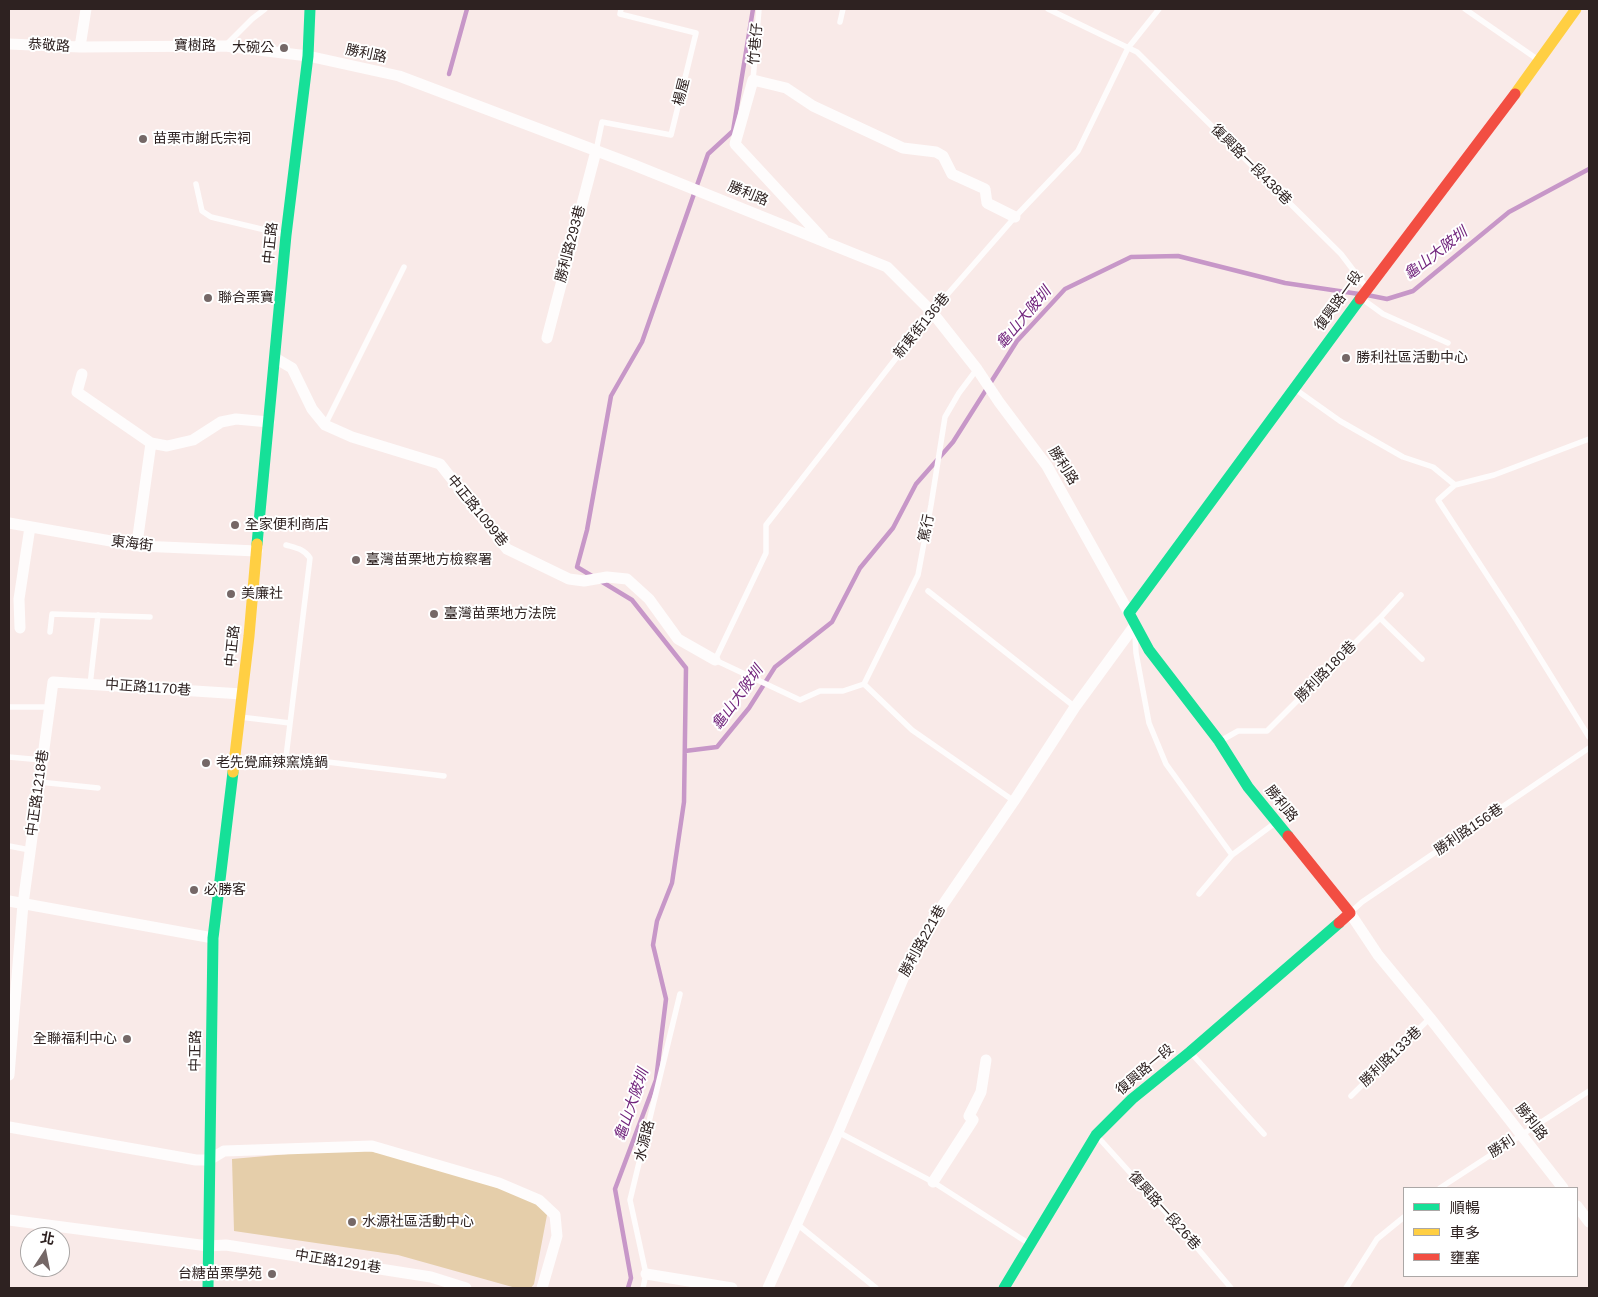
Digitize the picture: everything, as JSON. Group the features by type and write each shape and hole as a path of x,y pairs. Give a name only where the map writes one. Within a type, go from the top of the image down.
{"street":[{"name":"恭敬路","path":"9,44 80,47 86,9"},
{"name":"中正路","path":"208,1288 213,938 240,717 286,235 308,56 310,9"},
{"name":"復興路一段","path":"1130,613 1364,293 1576,9"},
{"name":"寶樹路","path":"80,47 225,46 308,56"},
{"name":"勝利路","path":"308,56 399,76 696,189 887,267 932,312 977,369 1047,466 1149,650 1219,741 1248,787 1350,913 1378,955 1430,1018 1562,1187"},
{"path":"826,242 735,144 753,80 786,88 813,106 903,148 936,152 943,156 952,174 985,188 987,203 1016,217"},
{"name":"勝利路293巷","path":"547,338 596,151"},
{"name":"中正路1099巷","path":"275,358 292,368 312,409 325,425 352,438 440,464 507,549 569,579 584,581 604,578 627,579 649,599 678,639 715,660"},
{"path":"82,374 77,392 150,443 167,446 193,440 221,422 236,419 269,422"},
{"path":"139,546 138,536 150,443"},
{"name":"東海街","path":"9,522 139,546 257,551"},
{"path":"20,628 19,599 30,527"},
{"name":"勝利路221巷","path":"768,1288 838,1132 905,974 940,909 1076,707 1135,625"},
{"name":"中正路1170巷","path":"53,682 242,694"},
{"name":"中正路1218巷","path":"9,1075 23,904 53,682"},
{"path":"9,901 213,938"},
{"name":"復興路一段","path":"1004,1288 1096,1135 1132,1099 1190,1052 1350,913"},
{"path":"933,1182 973,1120 969,1116 981,1092 986,1060"},
{"path":"9,1127 196,1160 209,1160 224,1151 372,1146 499,1183 539,1200 555,1215 557,1236 542,1288"},
{"path":"1578,1207 1589,1222"},
{"name":"中正路1291巷","path":"9,1220 208,1246 226,1245 371,1266 431,1277 466,1288"},
{"path":"646,1274 732,1288"}],"lane":[{"path":"225,46 265,9"},
{"name":"楊屋","path":"596,151 602,122 671,135 696,33 620,14 622,9"},
{"name":"竹巷仔","path":"753,80 759,9"},
{"path":"840,22 843,9"},
{"name":"復興路一段438巷","path":"1048,9 1137,52 1341,254 1364,293 1383,314 1448,343"},
{"name":"新東街136巷","path":"715,660 766,553 766,525 932,312 1016,217 1078,151 1128,48 1159,9"},
{"path":"1465,9 1538,60"},
{"path":"196,184 202,211 211,217 286,235"},
{"path":"325,425 404,267"},
{"name":"篤行","path":"864,684 918,575 944,418 958,393 977,369"},
{"path":"1294,388 1340,421 1403,457 1433,467 1455,485"},
{"path":"1589,439 1494,476 1455,485 1438,500 1517,620 1589,737"},
{"path":"286,545 301,549 310,558 286,758 444,776"},
{"path":"928,591 1076,707"},
{"name":"勝利路180巷","path":"1219,741 1238,731 1267,732 1401,595"},
{"path":"50,632 52,614 150,617"},
{"path":"90,685 98,616"},
{"path":"1380,618 1422,659"},
{"path":"1135,625 1136,653 1149,723 1166,764 1232,855"},
{"path":"715,660 800,700 820,691 843,691 864,684 912,730 1014,801"},
{"path":"9,706 50,707"},
{"path":"240,717 290,723"},
{"name":"勝利路156巷","path":"1350,913 1362,902 1589,748"},
{"path":"9,757 42,760"},
{"path":"40,782 98,788"},
{"path":"1199,894 1232,855 1276,822"},
{"path":"9,846 30,850"},
{"name":"水源路","path":"643,1288 646,1274 630,1200 680,994"},
{"name":"勝利路133巷","path":"1351,1096 1430,1018"},
{"path":"1190,1052 1264,1134"},
{"name":"勝利","path":"1442,1187 1589,1091"},
{"path":"838,1132 933,1182 1031,1244"},
{"name":"復興路一段26巷","path":"1096,1135 1231,1288"},
{"path":"1346,1288 1377,1239 1403,1218"},
{"path":"797,1224 876,1288"}],"shaded area":[{"path":"356,1148 410,1160 532,1195 547,1215 534,1284 531,1288 516,1288 398,1255 234,1231 232,1159"}],"waterway":[{"path":"449,74 467,9"},
{"name":"龜山大陂圳","path":"592,576 577,567 587,530 611,396 642,342 708,154 733,131 753,9"},
{"name":"龜山大陂圳","path":"1367,295 1387,299 1413,291 1509,212 1589,169"},
{"name":"龜山大陂圳","path":"685,751 717,747 749,708 775,667 832,622 860,568 893,528 916,484 953,442 1017,341 1065,289 1131,257 1178,256 1285,283 1359,294"},
{"name":"龜山大陂圳","path":"599,580 632,600 686,668 684,802 672,883 657,921 653,945 666,999 656,1080 615,1189 631,1278 628,1288"}],"traffic: fast":[{"path":"257,544 286,235 308,56 310,9"},
{"path":"1288,836 1248,787 1219,741 1149,650 1129,613 1360,299"},
{"path":"208,1288 213,938 233,772"},
{"path":"1004,1288 1096,1135 1132,1099 1190,1052 1339,923"}],"traffic: slow":[{"path":"1515,94 1576,9"},
{"path":"233,772 249,636 257,544"}],"traffic: jam":[{"path":"1360,299 1515,94"},
{"path":"1288,836 1350,913 1339,923"}],"place":[{"name":"大碗公","path":"284,48"},
{"name":"苗栗市謝氏宗祠","path":"143,139"},
{"name":"聯合栗寶","path":"208,298"},
{"name":"勝利社區活動中心","path":"1346,358"},
{"name":"全家便利商店","path":"235,525"},
{"name":"臺灣苗栗地方檢察署","path":"356,560"},
{"name":"美廉社","path":"231,594"},
{"name":"臺灣苗栗地方法院","path":"434,614"},
{"name":"老先覺麻辣窯燒鍋","path":"206,763"},
{"name":"必勝客","path":"194,890"},
{"name":"全聯福利中心","path":"127,1039"},
{"name":"水源社區活動中心","path":"352,1222"},
{"name":"台糖苗栗學苑","path":"272,1274"}]}
